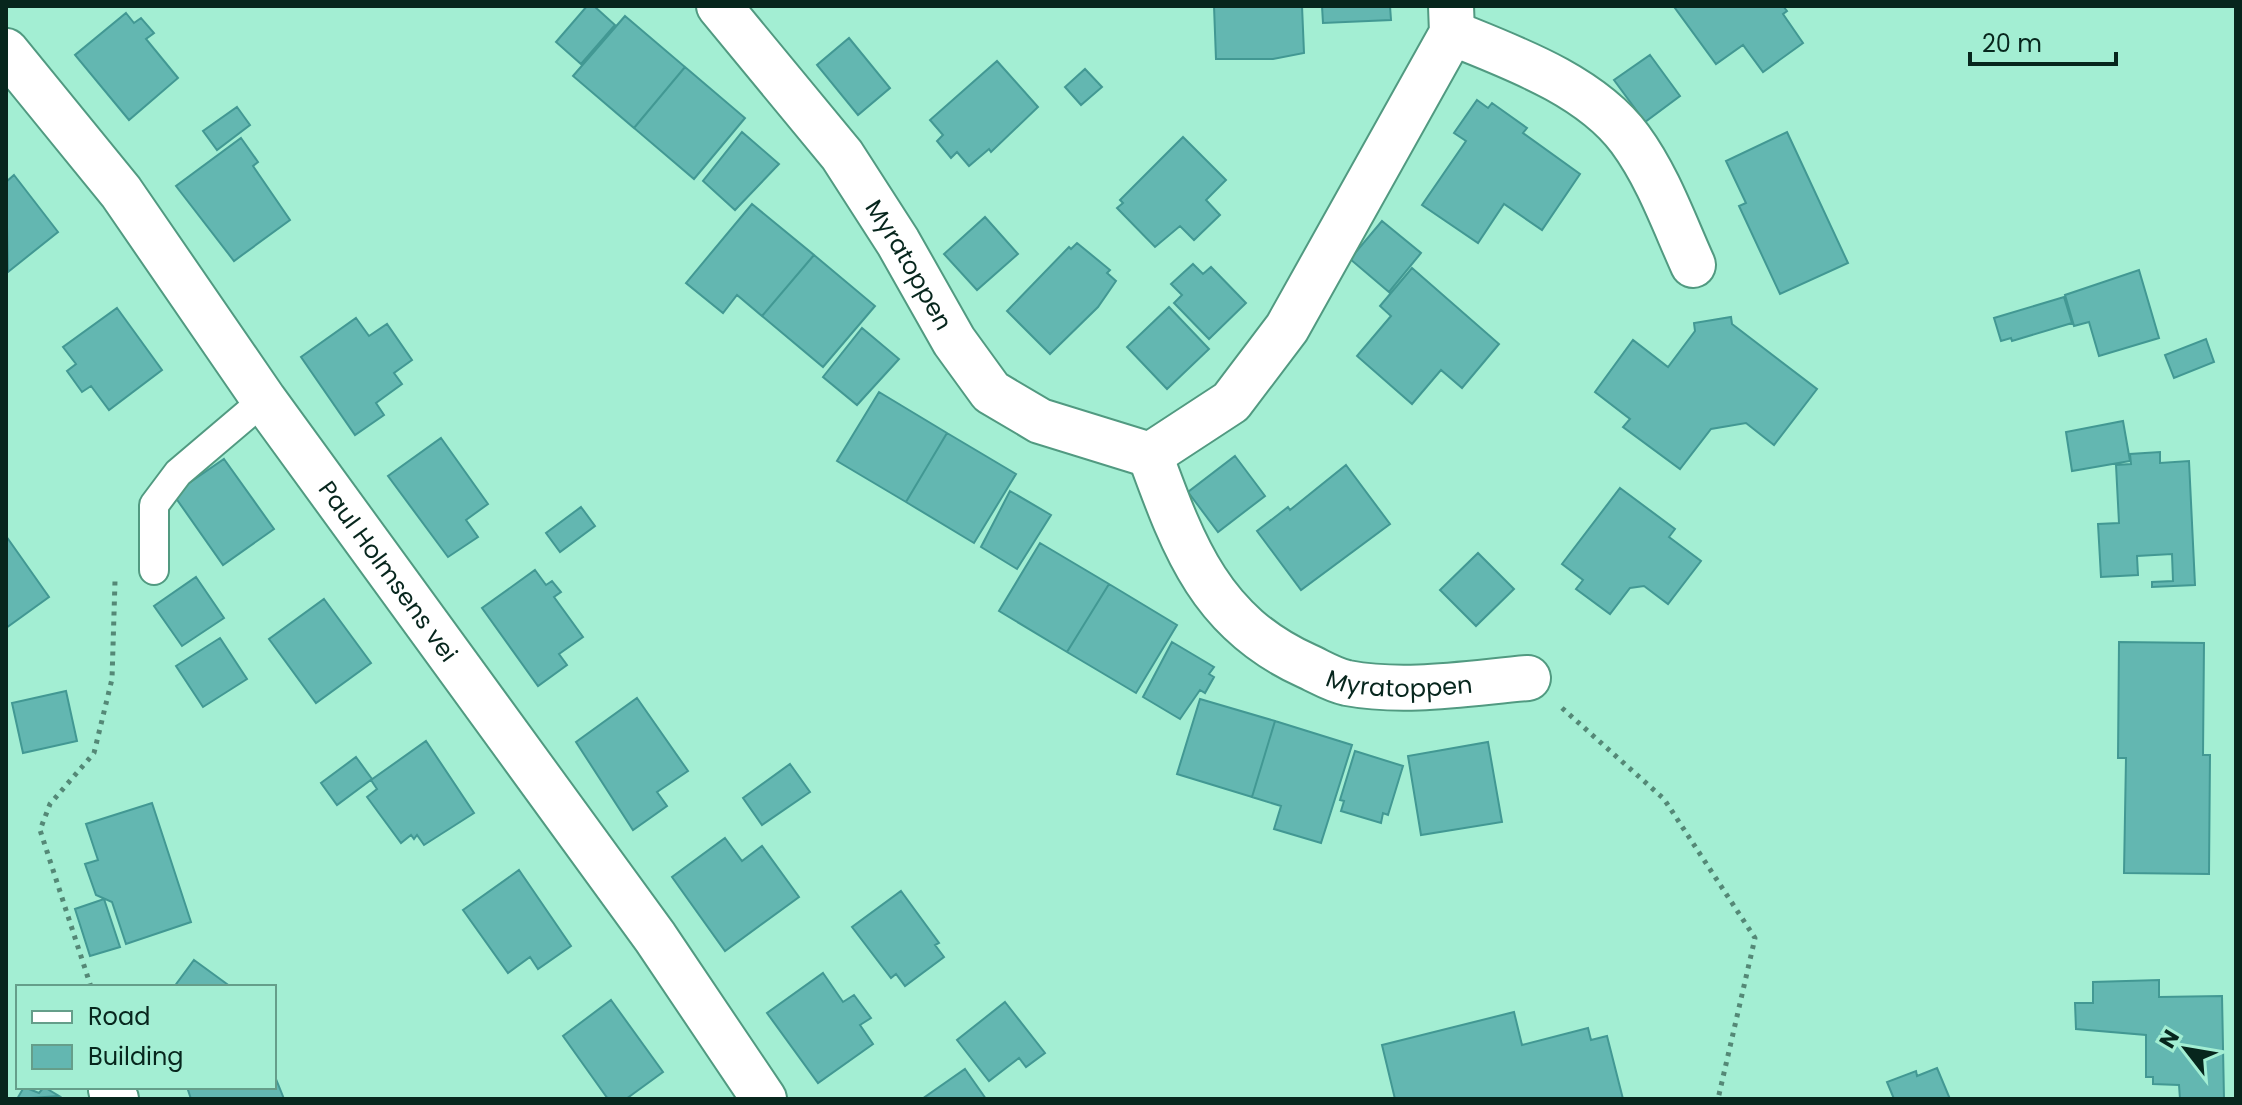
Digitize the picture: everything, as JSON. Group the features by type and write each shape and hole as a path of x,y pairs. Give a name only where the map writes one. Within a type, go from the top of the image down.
{"street":[{"name":"Myratoppen","path":"719,6 842,155 898,242 954,341 991,392 1040,421 1150,455 1182,541 1224,609 1282,655 1344,683 1403,688 1528,678"},
{"path":"1150,455 1231,402 1287,328 1452,20 1574,88 1629,137 1657,183 1693,265"},
{"name":"Paul Holmsens vei","path":"6,51 121,192 264,400 655,937 764,1099"}],"lane":[{"path":"154,570 154,505 178,473 264,400"}],"path":[{"path":"90,985 40,830 50,804 94,753 112,679 116,576"},
{"path":"1528,678 1664,799 1755,938 1718,1099"}],"building":[{"path":"587,6 594,6 615,25 581,64 556,42"},
{"path":"1214,6 1302,6 1304,53 1273,59 1216,59"},
{"path":"1322,6 1390,6 1391,20 1323,23"},
{"path":"1783,6 1787,11 1783,14 1803,43 1763,72 1743,45 1716,64 1675,8"},
{"path":"126,13 134,23 141,18 154,33 146,39 178,78 129,120 75,55"},
{"path":"625,16 685,67 634,128 573,76"},
{"path":"849,38 890,88 858,115 817,65"},
{"path":"1650,55 1680,96 1645,122 1614,80"},
{"path":"997,61 1038,107 991,152 989,149 969,166 957,152 951,158 937,141 943,135 930,120"},
{"path":"685,67 745,118 694,179 634,128"},
{"path":"1085,69 1102,87 1081,105 1065,87"},
{"path":"1477,100 1488,108 1492,103 1527,128 1523,133 1580,174 1542,230 1504,204 1478,243 1422,205 1466,141 1454,133"},
{"path":"237,107 250,125 217,150 203,131"},
{"path":"742,132 779,164 735,210 703,181"},
{"path":"1787,132 1848,263 1780,294 1739,206 1746,203 1726,161"},
{"path":"1183,137 1226,180 1206,200 1220,215 1194,240 1180,226 1155,247 1117,208 1123,203 1120,200"},
{"path":"241,138 258,162 253,166 290,220 234,261 176,186"},
{"path":"14,175 58,232 8,272 6,182"},
{"path":"752,204 814,255 762,316 737,295 723,313 686,283"},
{"path":"985,217 1018,254 977,290 944,254"},
{"path":"1382,221 1421,253 1389,292 1350,259"},
{"path":"1077,243 1110,270 1107,273 1116,281 1098,307 1050,354 1007,311 1069,247 1071,249"},
{"path":"814,255 875,306 823,367 762,316"},
{"path":"1193,264 1203,274 1211,267 1246,303 1209,339 1174,303 1182,295 1171,284"},
{"path":"1412,268 1499,344 1462,388 1441,370 1412,404 1357,356 1391,316 1380,306"},
{"path":"2139,270 2159,338 2099,356 2089,322 2074,326 2065,295"},
{"path":"2064,297 2072,323 2012,341 2011,338 2001,341 1994,318"},
{"path":"1169,307 1209,349 1167,389 1127,347"},
{"path":"117,308 162,370 109,410 91,386 82,392 67,371 76,364 63,347"},
{"path":"1731,317 1732,324 1817,389 1774,445 1746,423 1711,429 1680,469 1623,427 1630,419 1595,392 1633,340 1668,367 1695,331 1694,323"},
{"path":"356,318 369,336 387,324 412,360 394,373 402,384 376,403 384,415 355,435 301,357"},
{"path":"862,328 899,359 857,405 823,377"},
{"path":"2206,339 2214,362 2174,378 2165,355"},
{"path":"879,392 947,433 906,502 837,461"},
{"path":"2123,421 2130,461 2072,471 2066,432"},
{"path":"947,433 1016,474 974,543 906,502"},
{"path":"441,438 488,504 466,520 478,537 448,557 388,476"},
{"path":"2160,452 2160,463 2189,461 2195,585 2152,587 2152,582 2173,581 2172,554 2137,556 2138,575 2101,577 2098,524 2119,523 2116,465 2131,464 2130,454"},
{"path":"1235,456 1265,496 1218,532 1188,492"},
{"path":"224,459 274,529 223,565 173,494"},
{"path":"1346,465 1390,524 1301,590 1257,531 1288,507 1290,510"},
{"path":"1620,488 1675,529 1669,537 1701,561 1668,604 1644,586 1630,588 1610,614 1576,589 1583,580 1562,564"},
{"path":"1010,491 1051,515 1017,569 981,547"},
{"path":"581,507 595,526 560,552 546,533"},
{"path":"6,536 49,597 6,628"},
{"path":"1040,543 1109,584 1067,652 999,611"},
{"path":"1478,553 1514,589 1476,626 1440,590"},
{"path":"535,570 546,585 552,581 561,592 554,597 583,637 559,654 567,665 538,686 482,608"},
{"path":"196,577 224,618 182,646 154,606"},
{"path":"1109,584 1177,625 1136,693 1067,652"},
{"path":"324,599 371,663 316,703 269,639"},
{"path":"220,638 247,679 203,707 176,666"},
{"path":"1172,642 1214,667 1209,674 1214,677 1205,693 1200,690 1180,719 1143,697"},
{"path":"2119,642 2204,643 2203,755 2210,755 2209,874 2124,873 2126,758 2118,758"},
{"path":"66,691 77,741 23,753 12,703"},
{"path":"637,698 688,771 657,792 667,806 633,830 576,742"},
{"path":"1200,699 1275,721 1252,797 1177,774"},
{"path":"1275,721 1352,745 1321,843 1274,829 1281,806 1252,797"},
{"path":"426,741 474,813 424,845 417,835 414,839 411,835 401,843 367,797 377,789 371,780"},
{"path":"1488,742 1502,822 1421,835 1408,756"},
{"path":"1355,751 1403,766 1388,815 1383,813 1381,823 1341,811 1344,801 1340,800"},
{"path":"356,757 372,779 337,805 321,783"},
{"path":"790,764 810,792 762,825 743,798"},
{"path":"152,803 191,922 126,944 112,902 96,895 85,864 98,860 86,824"},
{"path":"725,838 742,861 762,846 799,897 725,951 672,877"},
{"path":"519,870 571,946 538,969 530,957 508,973 463,910"},
{"path":"901,891 939,943 935,945 944,957 905,986 896,974 891,978 852,927"},
{"path":"104,899 120,947 90,956 75,909"},
{"path":"194,960 228,985 175,985"},
{"path":"823,973 843,1002 854,995 871,1018 860,1025 873,1044 818,1083 767,1013"},
{"path":"2159,980 2159,997 2222,996 2224,1099 2180,1099 2179,1085 2153,1084 2153,1077 2146,1077 2146,1035 2076,1029 2075,1003 2093,1003 2093,982"},
{"path":"611,1000 663,1072 626,1099 608,1099 563,1036"},
{"path":"1005,1002 1045,1053 1026,1067 1019,1058 989,1081 957,1040"},
{"path":"1514,1012 1522,1045 1588,1028 1591,1040 1607,1036 1623,1099 1395,1099 1382,1045"},
{"path":"1937,1068 1950,1099 1894,1099 1887,1082 1916,1071 1917,1076"},
{"path":"965,1069 986,1099 922,1099"},
{"path":"276,1079 284,1099 191,1099 188,1089 276,1089"},
{"path":"23,1089 39,1093 47,1089 59,1096 17,1099"}]}
